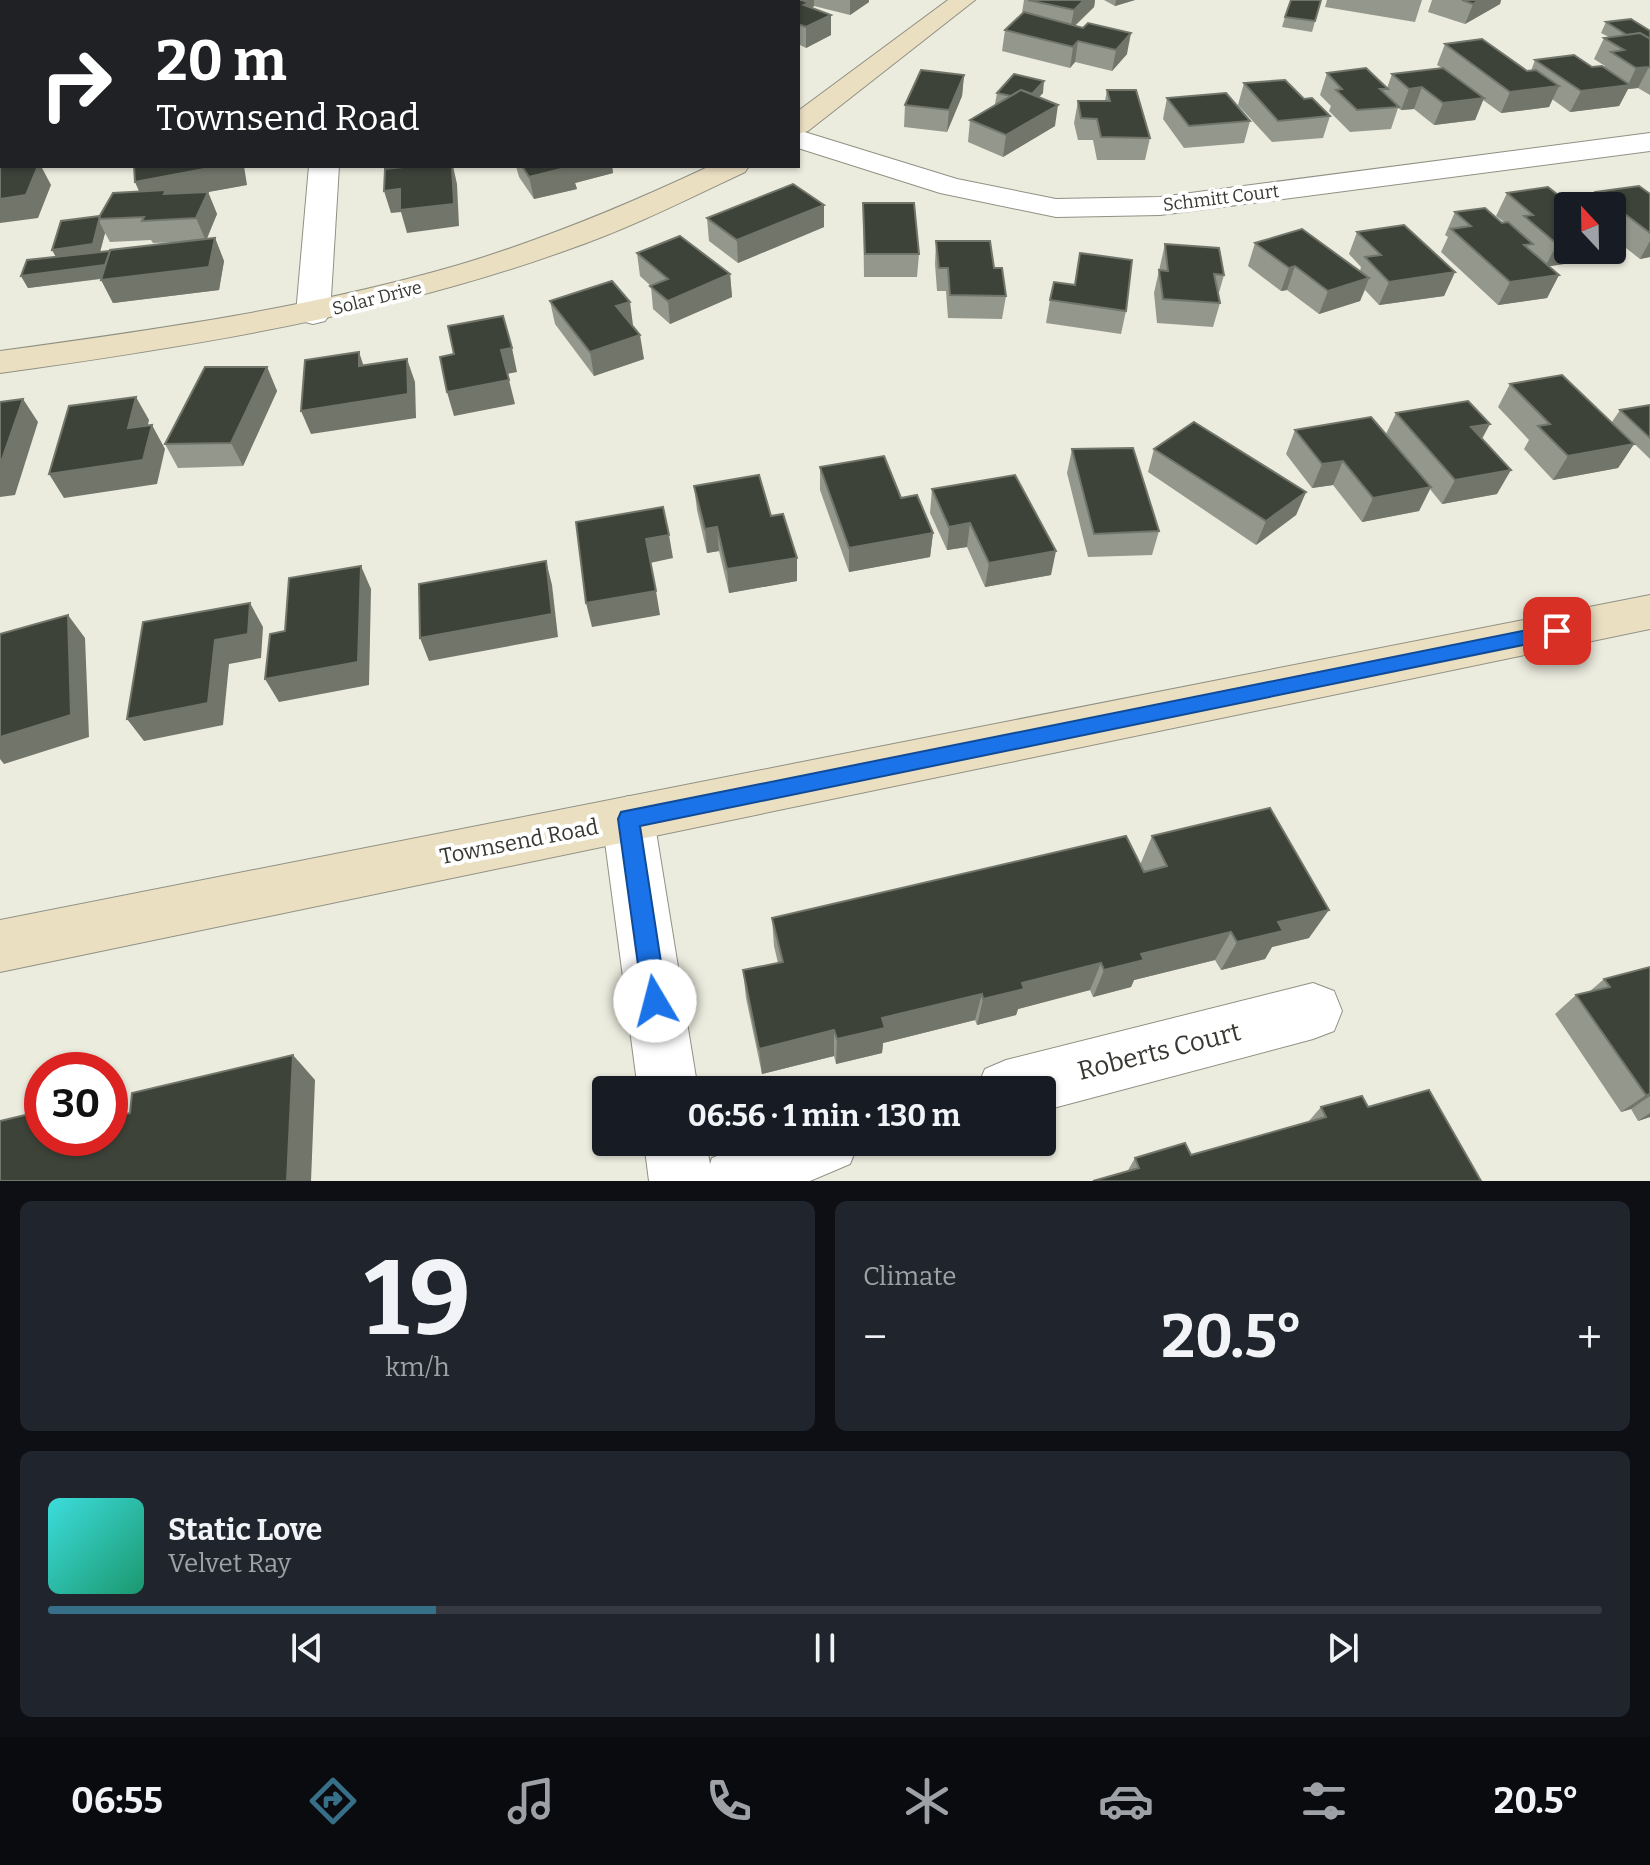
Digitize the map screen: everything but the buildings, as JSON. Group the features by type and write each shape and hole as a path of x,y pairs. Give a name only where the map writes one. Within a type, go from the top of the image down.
{"street":[{"path":"800,123 963,0"},
{"name":"Schmitt Court","path":"800,140 951,187 1056,208 1160,206 1650,142"},
{"path":"313,314 324,168"},
{"name":"Solar Drive","path":"0,362 221,331 313,314 431,284 520,258 618,221 730,168"},
{"name":"Townsend Road","path":"0,946 1650,612"},
{"path":"628,819 666,1076"},
{"name":"Roberts Court","path":"1056,1077 1313,1011"},
{"path":"677,1156 681,1181"},
{"path":"735,1181 795,1156"}],"route":[{"path":"655,1001 628,819 1557,631"}]}
